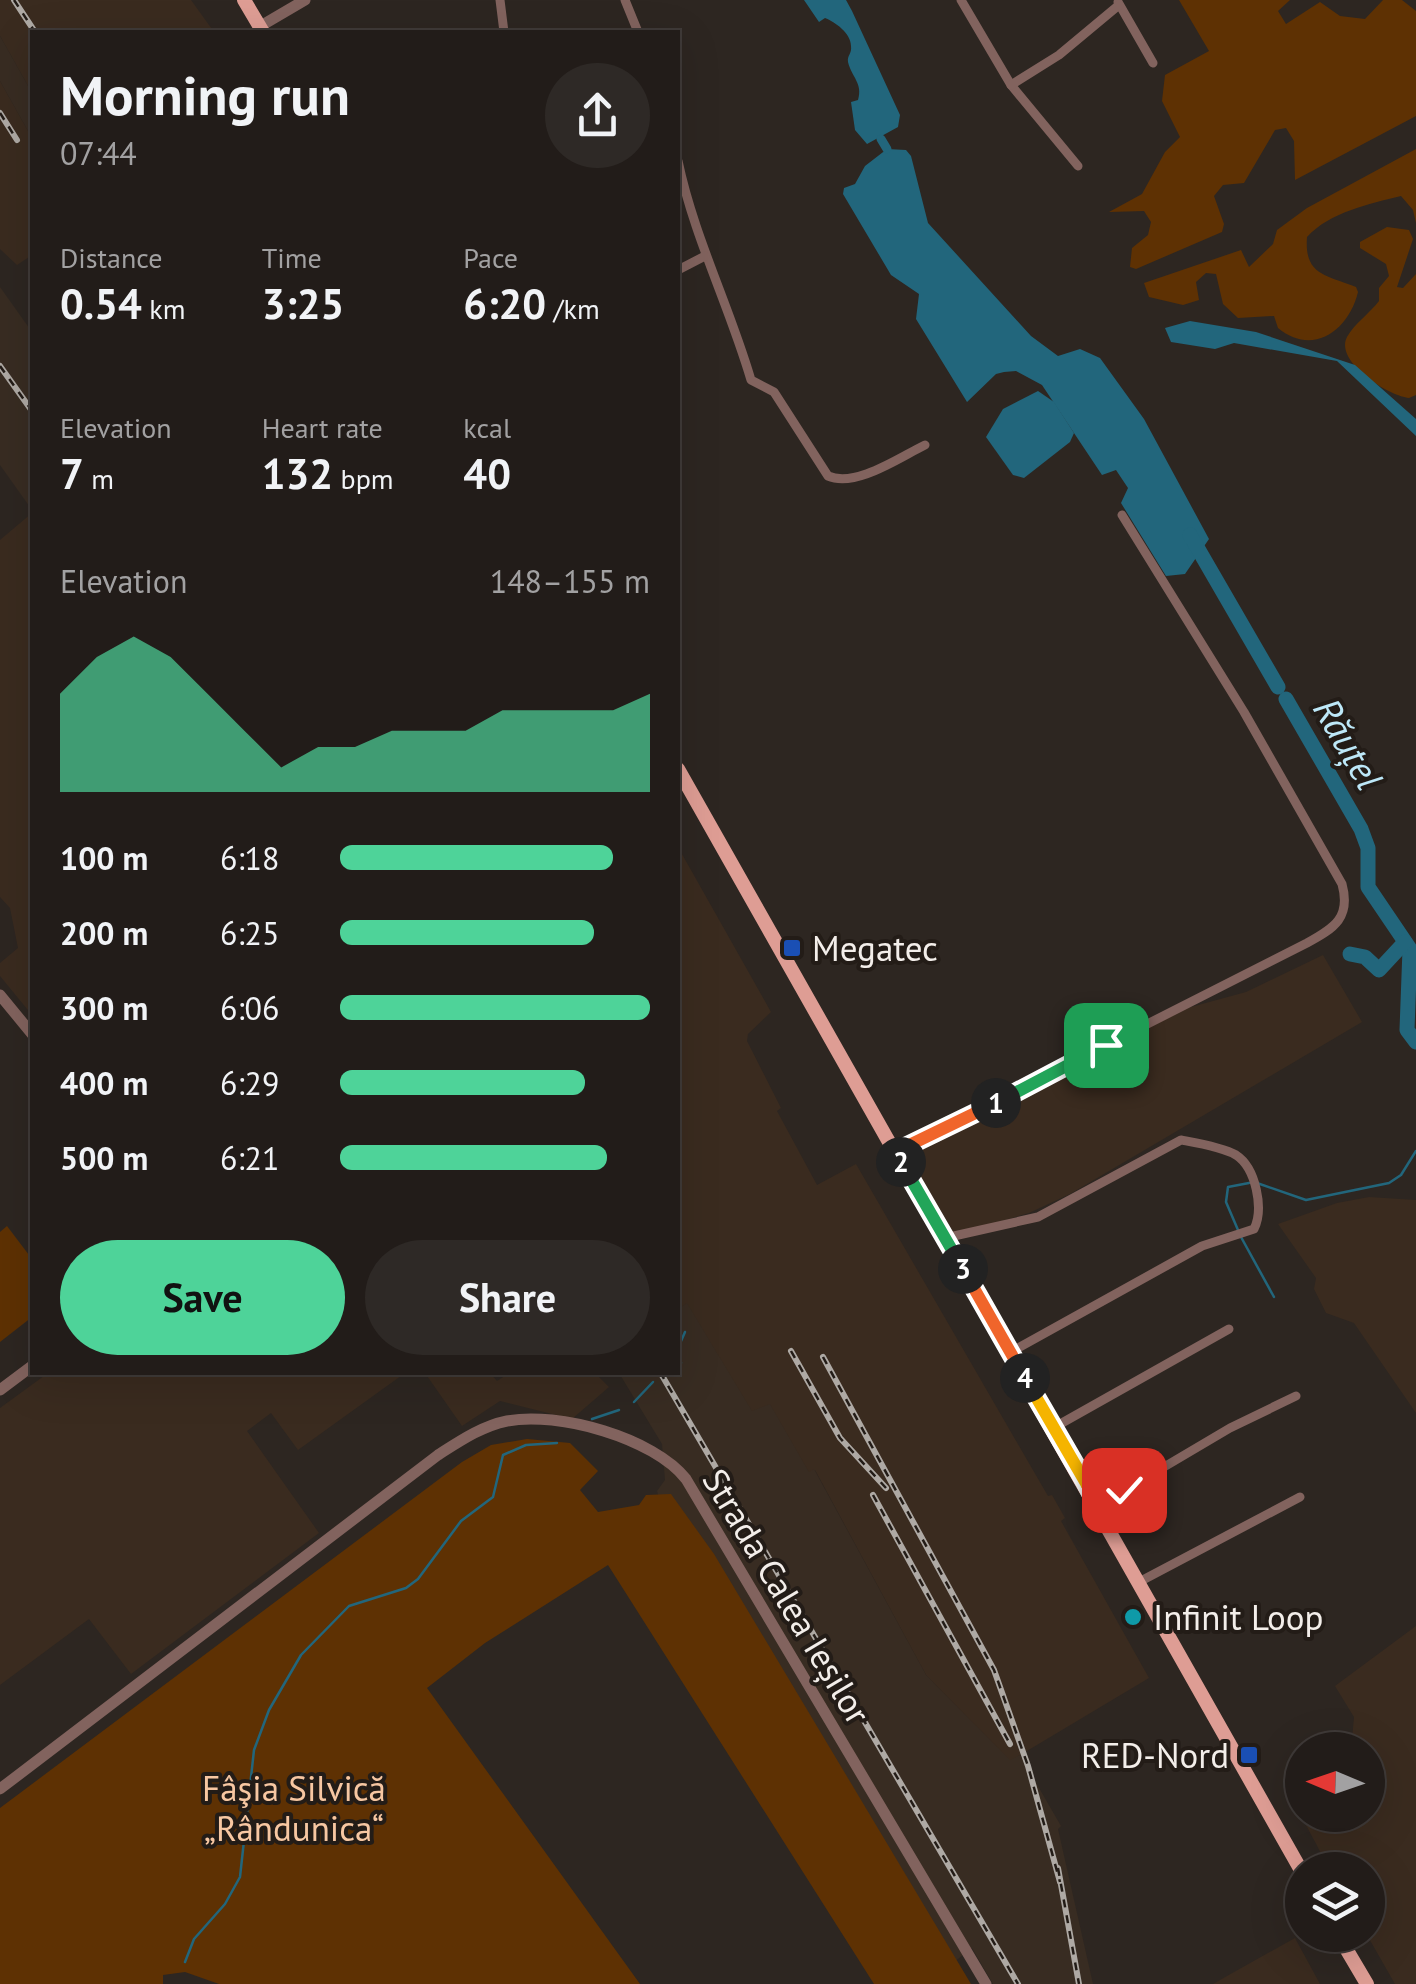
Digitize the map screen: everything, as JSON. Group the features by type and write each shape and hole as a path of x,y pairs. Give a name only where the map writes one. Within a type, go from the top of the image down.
{"main road":[{"path":"244,0 261,30"},
{"path":"680,773 1291,1852"},
{"path":"1348,1952 1366,1984"}],"street":[{"path":"261,30 305,0"},
{"path":"500,0 504,30"},
{"path":"625,0 637,30"},
{"path":"961,0 1012,85 1078,166"},
{"path":"1012,85 1059,55 1118,2 1153,63"},
{"path":"680,168 705,256 724,295 751,380 774,392 828,476 842,480 864,474 925,445"},
{"path":"680,269 705,256"},
{"path":"895,1152 1308,944 1341,921 1346,911 1337,875 1244,712 1122,514"},
{"path":"0,995 30,1032"},
{"path":"945,1238 1048,1212 1181,1140 1239,1158 1259,1201 1260,1218 1254,1229 1202,1246 1010,1352"},
{"path":"1053,1428 1228,1329"},
{"path":"0,1390 30,1368"},
{"path":"1098,1506 1230,1428 1296,1396"},
{"name":"Strada Calea Ieșilor","path":"0,1789 438,1455 501,1423 561,1423 640,1443 678,1469 787,1643 986,1984"},
{"path":"1138,1582 1300,1497"}],"shaded area":[{"path":"0,0 191,0 213,30 30,30 30,89 0,36"},
{"path":"0,36 30,89 30,134 0,81"},
{"path":"0,81 30,134 30,256 17,265 0,249"},
{"path":"0,287 30,329 30,507 0,465"},
{"path":"30,515 30,1013 0,976 0,963 18,948 10,908 0,897 0,540"},
{"path":"680,851 771,1012 748,1034 747,1041 781,1108 777,1111 817,1185 856,1164 1048,1496 1052,1495 1065,1518 1061,1521 1149,1678 1010,1761 926,1675 815,1470 809,1473 770,1405 752,1412 687,1304 680,1308"},
{"path":"1323,955 1362,1022 1070,1194 1029,1213 945,1238 895,1152 1169,1013 1246,992"},
{"path":"1369,1197 1416,1200 1416,1413 1354,1323 1326,1313 1314,1289 1316,1278 1278,1224 1337,1203"},
{"path":"687,1303 752,1411 770,1404 809,1472 814,1469 926,1675 1010,1760 1020,1755 1061,1826 1058,1829 1093,1984 993,1984 972,1948 945,1969 662,1509 657,1491 665,1480 662,1444 620,1375 680,1375 680,1308"},
{"path":"45,1375 402,1375 298,1450 271,1413 247,1431 319,1533 131,1674 89,1619 0,1685 0,1408"},
{"path":"426,1375 492,1375 497,1381 506,1375 597,1375 609,1387 572,1419 500,1401 462,1426"},
{"path":"1416,1626 1416,1984 1395,1984 1377,1952 1385,1952 1385,1852 1320,1852 1310,1832 1385,1832 1385,1732 1353,1732 1354,1717 1335,1686"},
{"path":"1285,1944 1285,1952 1303,1952 1320,1984 1213,1984"}],"green space":[{"path":"1179,0 1290,0 1278,11 1286,24 1320,2 1340,16 1365,19 1383,0 1402,0 1416,11 1416,116 1295,180 1294,141 1286,128 1275,130 1244,183 1223,185 1214,196 1224,224 1222,232 1136,269 1130,267 1132,248 1148,235 1151,222 1144,211 1109,212 1142,194 1165,152 1180,137 1162,101 1165,75 1209,51"},
{"path":"1416,149 1416,223 1413,210 1401,196 1338,215 1307,237 1309,260 1314,267 1356,287 1358,292 1347,318 1328,335 1304,340 1278,328 1274,316 1238,318 1223,304 1216,274 1206,273 1196,282 1199,300 1183,305 1149,297 1144,283 1241,250 1249,267 1273,244 1277,230 1307,208"},
{"path":"1387,227 1409,230 1413,239 1397,287 1403,288 1416,274 1416,395 1409,398 1366,376 1348,357 1345,347 1350,332 1379,301 1379,288 1389,276 1386,264 1360,248 1360,242"},
{"path":"7,1226 30,1256 30,1319 0,1342 0,1232"},
{"name":"Fâşia Silvică „Rândunica“","path":"527,1439 570,1443 598,1471 580,1490 598,1512 639,1505 646,1495 671,1494 714,1554 971,1984 874,1984 608,1565 485,1643 427,1688 640,1984 219,1984 185,1972 163,1975 163,1984 0,1984 0,1808 462,1462 491,1445"}],"water":[{"path":"804,0 846,0 900,115 898,127 867,144 855,130 851,102 858,100 859,89 848,62 850,41 833,22 825,18 819,22"},
{"path":"887,149 906,150 911,156 928,223 1031,336 1058,356 1080,349 1100,358 1144,419 1209,539 1185,574 1166,576 1121,503 1128,488 1116,470 1102,475 1042,385 1016,371 1004,372 996,374 967,402 916,319 919,294 891,275 843,194 844,188 855,184 865,166"},
{"path":"1190,321 1256,332 1355,365 1416,419 1416,436 1337,361 1234,343 1215,349 1171,342 1165,328"},
{"path":"1038,391 1054,402 1074,433 1070,442 1024,478 1013,475 986,437 1003,409"}],"waterway":[{"path":"881,139 887,149"},
{"name":"Răuțel","path":"1190,535 1278,687"},
{"name":"Răuțel","path":"1286,699 1361,829 1368,848 1368,887 1410,949 1407,1030 1416,1042"},
{"path":"1350,954 1365,957 1379,970 1405,942"},
{"path":"1257,1183 1306,1200 1389,1183 1401,1175 1416,1151"},
{"path":"1238,1230 1226,1202 1228,1187 1249,1183"},
{"path":"1241,1237 1274,1297"},
{"path":"680,1343 685,1332"},
{"path":"680,1358 680,1364"},
{"path":"634,1402 653,1382"},
{"path":"592,1419 619,1410"},
{"path":"185,1962 194,1939 225,1904 240,1877 254,1750 269,1710 301,1655 349,1606 406,1588 418,1579 461,1521 493,1497 503,1455 526,1445 557,1443"}],"railway":[{"path":"14,0 34,30"},
{"path":"0,113 17,140"},
{"path":"0,366 30,408"},
{"path":"791,1351 840,1438 886,1488"},
{"path":"823,1357 994,1670 1028,1766 1060,1882"},
{"path":"662,1375 1018,1984"},
{"path":"873,1495 1010,1744"},
{"path":"1058,1868 1079,1984"}],"place":[{"name":"Megatec","path":"792,948"},
{"name":"Infinit Loop","path":"1133,1617"},
{"name":"RED-Nord","path":"1249,1755"}],"route":[{"path":"1106,1045 895,1152 1098,1506 1124,1490"}]}
